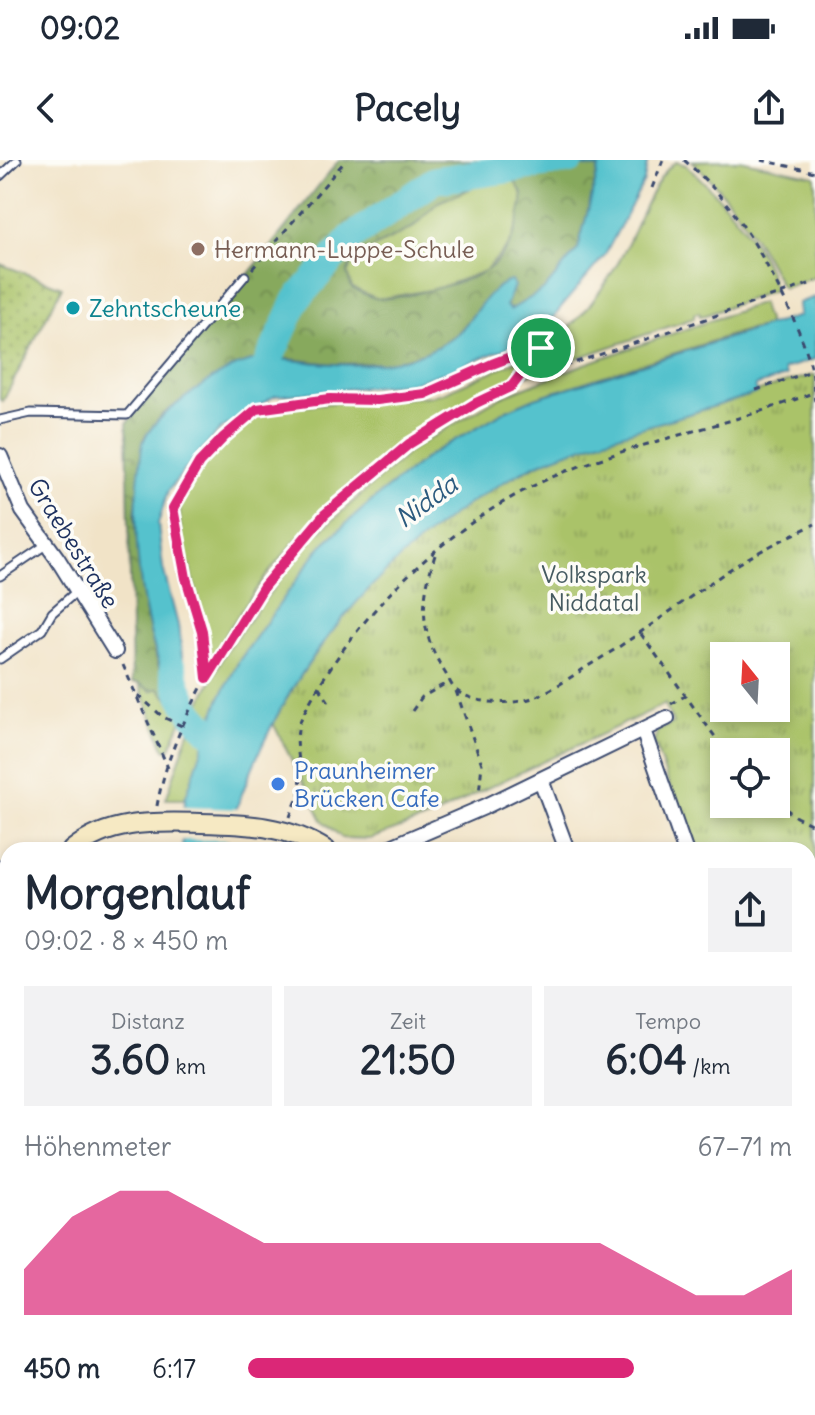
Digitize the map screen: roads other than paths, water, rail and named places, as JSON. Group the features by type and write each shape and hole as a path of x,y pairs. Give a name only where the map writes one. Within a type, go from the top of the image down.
{"main road":[{"path":"86,842 109,829 162,816 253,825 285,831 309,842"}],"street":[{"name":"Graebestraße","path":"0,456 23,511 115,651"},
{"path":"402,842 541,780 643,730 666,713"},
{"path":"643,730 682,842"},
{"path":"541,780 564,842"}],"lane":[{"path":"0,176 17,160"},
{"path":"0,420 31,413 127,415 245,276"},
{"path":"0,576 47,544"},
{"path":"0,659 42,630 52,613 77,591"}],"water":[{"path":"560,160 648,160 644,181 605,255 561,307 543,334 411,383 275,396 221,429 168,491 158,524 163,568 178,625 184,671 184,703 174,704 154,647 141,587 138,556 137,495 142,450 153,426 177,404 236,366 269,359 353,365 412,357 455,336 489,295 503,284 511,281 514,286 506,306 510,310 545,289 578,249 599,168 553,164"},
{"name":"Nidda","path":"815,297 815,359 784,369 786,376 755,386 757,393 595,442 533,466 473,501 403,555 343,618 292,690 270,729 248,779 228,842 182,842 185,799 219,700 239,661 321,546 381,493 431,454 507,410 535,398 799,316 798,303"}],"waterway":[{"path":"247,391 258,384 297,299 352,237 435,180 571,160"},
{"path":"173,669 186,705 200,723 230,746"}],"place":[{"name":"Hermann-Luppe-Schule","path":"198,249"},
{"name":"Zehntscheune","path":"73,308"},
{"name":"Praunheimer Brücken Cafe","path":"278,784"}],"park label":[{"name":"Volkspark Niddatal","path":"594,588"}]}
